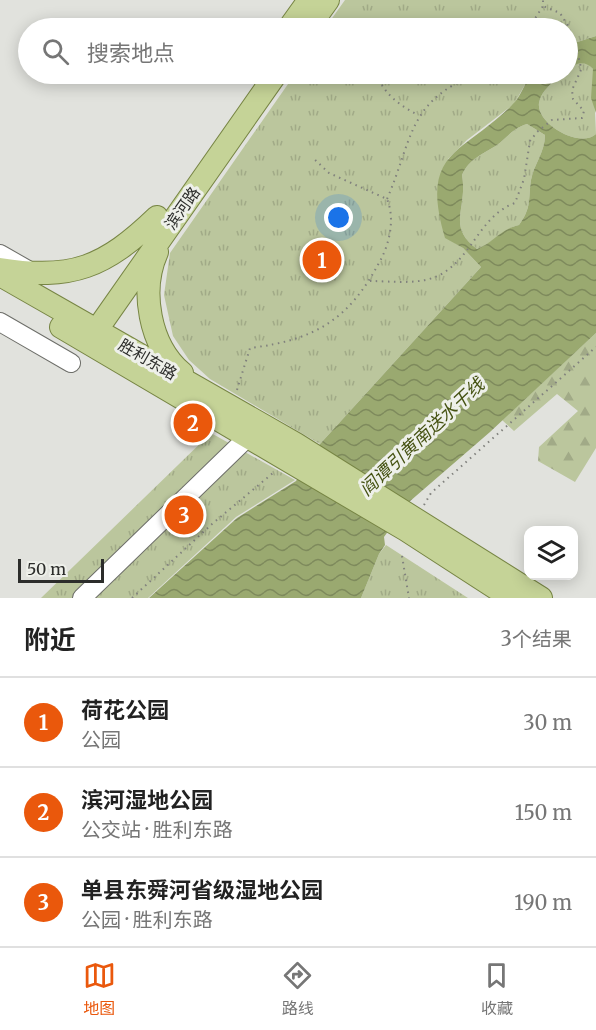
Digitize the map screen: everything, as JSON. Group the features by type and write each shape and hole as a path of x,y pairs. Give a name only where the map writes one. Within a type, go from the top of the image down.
{"main road":[{"path":"296,18 309,0"},
{"path":"315,18 328,0"},
{"name":"滨河路","path":"163,222 252,84"},
{"name":"滨河路","path":"85,332 163,222 268,84"},
{"path":"0,269 58,273 85,268 112,255 163,222"},
{"path":"163,222 150,275 148,292 151,318 160,345 177,369 204,392"},
{"name":"胜利东路","path":"0,275 85,332 284,458"},
{"name":"胜利东路","path":"0,292 204,392 284,458"},
{"path":"284,458 411,524 541,598"},
{"path":"411,524 485,591 511,598"}],"street":[{"path":"0,254 33,273"},
{"path":"0,322 71,363"},
{"path":"82,598 249,436"}],"path":[{"path":"535,18 543,6 543,0"},
{"path":"543,6 560,13 563,18"},
{"path":"578,56 581,70 578,77"},
{"path":"382,84 399,105 418,115"},
{"path":"236,394 249,348 285,343 315,331 349,309 370,281 388,246 391,209 387,199 418,115 428,102 459,84"},
{"path":"370,281 422,281 443,273 459,258 501,208 515,203 524,179 530,141 537,132 552,120 582,118 584,111 573,99 572,90 575,84"},
{"path":"312,157 329,173 387,199"},
{"path":"411,524 431,493 596,347"},
{"path":"132,598 284,458"},
{"path":"402,556 409,598"}],"green space":[{"path":"345,0 596,0 596,36 578,42 578,18 332,18"},
{"path":"578,63 588,64 593,69 596,134 589,138 570,136 560,132 544,119 540,111 540,98 551,84 578,84"},
{"path":"288,84 525,84 514,104 467,140 448,159 445,237 463,248 481,267 320,444 210,379 189,360 173,336 164,295 170,253"},
{"path":"527,124 545,135 531,180 526,213 519,225 477,249 462,233 460,224 463,198 462,175 477,157 497,145 514,130"},
{"path":"596,333 596,448 575,482 538,461 539,447 578,411 557,394 514,431 502,420"},
{"path":"211,433 295,480 236,517 148,598 41,598"},
{"path":"386,545 468,598 361,598 379,554"}],"water":[{"path":"596,36 596,113 591,98 593,69 587,64 578,64 578,42"},
{"name":"阎谭引黄南送水干线","path":"526,84 551,84 540,98 540,111 544,119 560,132 570,136 589,138 596,134 596,333 490,432 409,502 384,537 385,545 361,598 149,598 237,518 296,481 320,444 481,267 463,248 445,238 438,209 437,187 442,170 450,157 494,121 515,102","holes":["527,124 545,135 543,147 532,174 529,203 523,219 519,225 477,249 462,233 460,224 463,198 462,175 465,169 477,157 497,145 514,130"]}],"place":[{"name":"荷花公园","path":"322,260"},
{"name":"滨河湿地公园","path":"193,423"},
{"name":"单县东舜河省级湿地公园","path":"184,515"}]}
